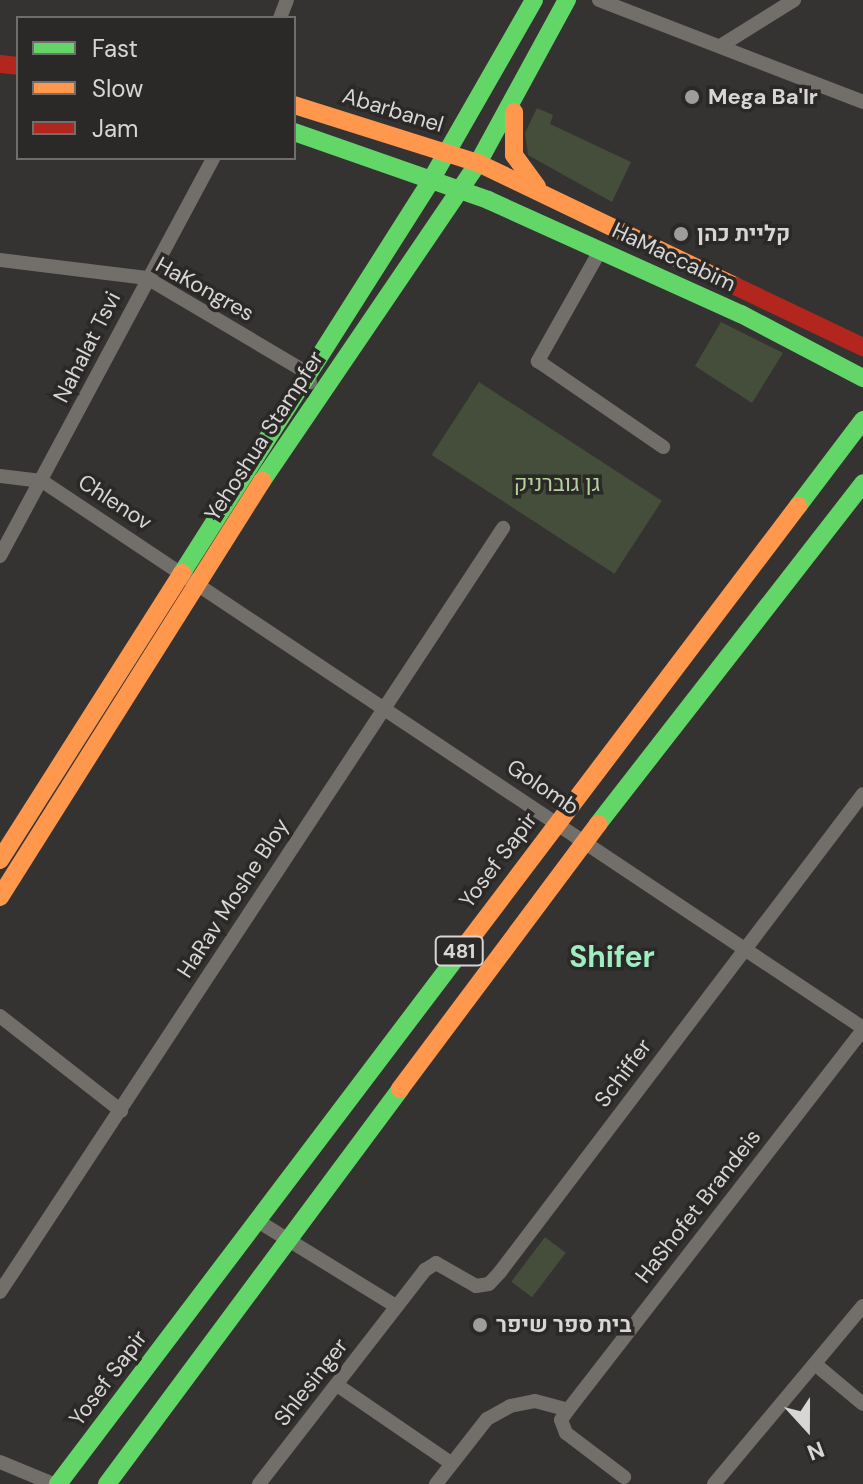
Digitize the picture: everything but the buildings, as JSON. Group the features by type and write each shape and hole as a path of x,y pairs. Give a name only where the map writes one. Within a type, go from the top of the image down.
{"street":[{"name":"Yehoshua Stampfer","path":"0,860 306,372 431,180 534,0"},
{"name":"Yehoshua Stampfer","path":"0,897 316,396 478,163 515,103 567,0"},
{"path":"599,0 863,102"},
{"path":"722,45 794,0"},
{"path":"515,103 514,155 543,193"},
{"name":"Abarbanel","path":"296,106 478,163"},
{"path":"296,133 460,191"},
{"name":"Nahalat Tsvi","path":"0,556 212,160"},
{"name":"HaMaccabim","path":"478,163 863,347"},
{"name":"HaMaccabim","path":"460,191 601,249 863,378"},
{"path":"601,249 538,361 663,447"},
{"name":"HaKongres","path":"0,260 147,278 306,372"},
{"path":"306,372 316,396"},
{"name":"Yosef Sapir","path":"55,1484 863,420"},
{"name":"Chlenov","path":"0,476 42,481 199,582"},
{"name":"481","path":"107,1484 287,1237 584,841 863,483"},
{"name":"HaRav Moshe Bloy","path":"0,1292 503,528"},
{"name":"Golomb","path":"199,582 863,1029"},
{"name":"Schiffer","path":"396,1306 436,1263 476,1286 489,1284 863,794"},
{"path":"0,1016 121,1111"},
{"name":"HaShofet Brandeis","path":"568,1410 863,1029"},
{"path":"256,1220 396,1306"},
{"name":"Shlesinger","path":"259,1484 396,1306"},
{"path":"714,1484 863,1306"},
{"path":"815,1364 863,1404"},
{"path":"337,1385 451,1463"},
{"path":"436,1484 487,1419 510,1406 535,1401 568,1410 561,1420 566,1433 624,1477"},
{"path":"0,1462 34,1481 55,1484"}],"green space":[{"path":"537,108 553,115 550,124 631,162 612,202 528,155 525,133"},
{"path":"721,322 783,353 752,403 695,366"},
{"name":"גן גוברניק","path":"479,382 662,501 614,574 432,455"},
{"path":"545,1237 566,1253 532,1297 511,1282"}],"traffic: fast":[{"path":"182,573 431,180 534,0"},
{"path":"262,481 478,163 567,0"},
{"path":"296,133 488,200 741,314 863,378"},
{"path":"798,506 863,420"},
{"path":"598,824 863,483"},
{"path":"58,1484 465,946"},
{"path":"107,1484 400,1089"}],"traffic: slow":[{"path":"296,106 478,163 735,286"},
{"path":"514,112 514,155 537,187"},
{"path":"0,897 262,481"},
{"path":"465,946 798,506"},
{"path":"0,860 182,573"},
{"path":"400,1089 598,824"}],"traffic: jam":[{"path":"0,64 16,66"},
{"path":"735,286 863,347"}],"place":[{"name":"Mega Ba'Ir","path":"692,97"},
{"name":"קליית כהן","path":"681,234"},
{"name":"בית ספר שיפר","path":"480,1325"}],"district":[{"name":"Shifer","path":"612,957"}]}
